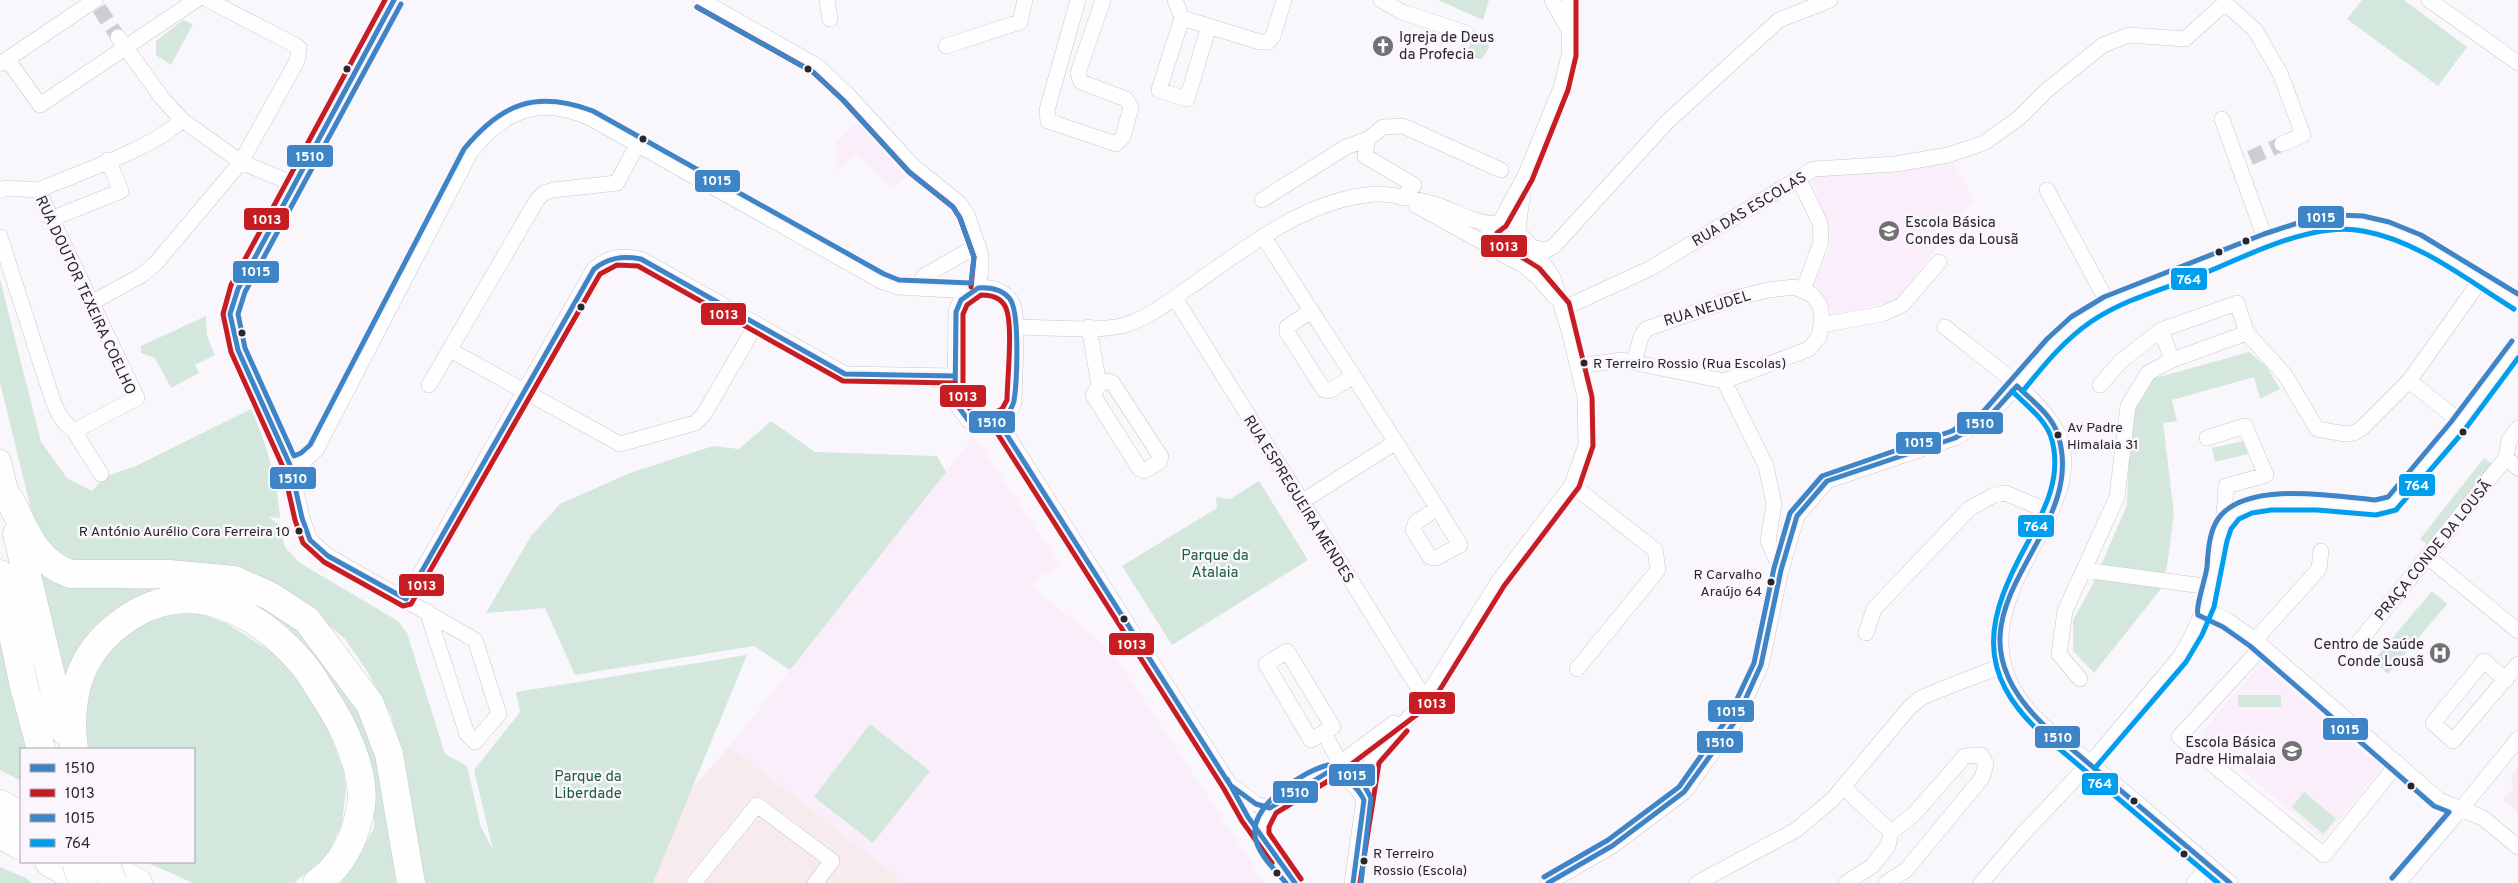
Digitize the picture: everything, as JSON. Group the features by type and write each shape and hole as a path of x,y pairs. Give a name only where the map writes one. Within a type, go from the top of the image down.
{"highway":[{"path":"10,500 69,748"},
{"path":"10,500 39,555 54,568 70,574 169,574 234,580 270,596 306,620 370,704 389,754 411,883"},
{"path":"0,574 3,600 41,748"},
{"path":"74,748 71,730 73,702 78,680 100,641 120,623 145,607 165,601 188,599 213,603 253,618 301,662 333,710 350,744 359,780 361,805 351,842 329,875 318,883"},
{"path":"0,804 20,815"},
{"path":"0,834 20,845"},
{"path":"0,852 20,857"},
{"path":"56,863 84,883"},
{"path":"103,863 138,883"},
{"path":"105,863 113,883"}],"main road":[{"path":"0,460 10,500"}],"street":[{"path":"96,3 4,61 40,105 122,42 196,0"},
{"path":"91,303 142,275 156,263 241,162 297,60 299,48 208,0"},
{"path":"394,0 238,289 230,314 238,350 290,465 305,528 317,548 427,611 475,640 499,714 475,742 467,734 427,611"},
{"path":"290,465 305,460 316,450 470,153 490,128 508,116 543,107 560,108 582,114 638,143 881,281 898,287 975,289 992,288 1005,294 1013,306 1015,327 1014,402 1008,415 986,425 977,424 968,420 955,402 956,312 961,300 975,289 981,269 978,245 962,207 914,167 848,95 817,66 701,0"},
{"path":"827,0 830,19"},
{"path":"946,46 1020,22 1025,0"},
{"path":"1078,0 1046,110 1048,121 1116,144 1123,137 1130,107 1126,99 1081,82 1078,73 1103,0"},
{"path":"1175,0 1182,18 1159,90 1187,99 1209,26"},
{"path":"1182,18 1260,42 1268,42 1273,36 1284,0"},
{"path":"1381,0 1402,12 1466,33"},
{"path":"1552,0 1568,29"},
{"path":"1497,250 1488,238 1525,176 1561,88 1569,55 1569,0"},
{"path":"1533,248 1547,250 1554,246 1667,122 1779,20 1830,0"},
{"path":"2430,0 2518,63"},
{"name":"RUA DAS ESCOLAS","path":"1562,305 1573,304 1651,268 1814,170 1896,164 1948,155 1984,143 2019,118 2047,90 2103,45 2130,35 2185,39 2225,3 2255,30 2280,73 2303,135 2282,144"},
{"path":"122,42 162,98 182,120 241,162 294,184"},
{"path":"2222,119 2244,160 2266,241"},
{"path":"38,190 108,160 165,132 182,120"},
{"path":"1262,200 1346,146 1368,139 1383,127 1403,126 1501,170"},
{"path":"1368,139 1365,156 1414,185 1402,198"},
{"path":"429,385 544,193 617,183 638,143"},
{"path":"51,220 121,191 108,160"},
{"path":"1497,250 1516,248 1525,176"},
{"path":"1578,366 1622,360 1724,381 1809,349 1819,337 1821,325 1820,305 1811,294 1803,291 1821,242 1820,223 1798,179"},
{"name":"RUA DOUTOR TEXEIRA COELHO","path":"0,191 6,188 38,190 137,398 74,431"},
{"path":"2047,190 2108,303"},
{"path":"1015,327 1089,328 1127,325 1175,298 1263,236 1317,207 1376,194 1447,209 1475,222 1510,222 1533,248 1553,278 1562,305 1585,397 1586,445 1572,484 1498,582 1425,699 1372,760 1364,800 1353,883"},
{"path":"1402,198 1497,250 1534,273 1562,305"},
{"path":"1548,883 1612,846 1684,792 1736,720 1761,665 1781,570 1797,516 1828,481 1955,438 1988,418 2052,345 2076,323 2108,303 2266,241 2312,226 2338,222 2362,223 2387,229 2418,242 2518,303"},
{"path":"1263,236 1354,376 1438,508 1460,545 1436,558 1430,557 1413,530 1416,522 1438,508"},
{"path":"0,237 57,412 65,424 74,431 101,474"},
{"path":"917,288 920,279 924,276 978,245"},
{"path":"406,599 594,269 604,261 614,257 626,256 641,259 845,374 955,376"},
{"path":"1821,325 1882,314 1902,304 1939,262"},
{"path":"2100,385 2122,361 2161,330 2237,303 2247,333 2285,375 2312,423 2317,429 2323,431 2345,434 2362,428 2409,382 2480,281"},
{"name":"RUA NEUDEL","path":"1634,362 1641,337 1646,329 1657,324 1768,290 1794,287 1803,291"},
{"name":"RUA ESPREGUEIRA MENDES","path":"1175,298 1425,699"},
{"path":"1311,311 1288,328 1286,332 1324,390 1329,391 1354,376"},
{"path":"450,350 620,444 695,423 704,414 756,325"},
{"path":"1944,327 2017,386 2050,419 2063,451 2062,489 2017,576 2006,602 2001,631 2001,651 2004,665 2014,690 2032,712 2089,763 2230,883"},
{"path":"1089,328 1099,385 1093,395 1138,468 1144,471 1160,462 1161,457 1112,382 1107,380 1099,385"},
{"path":"2161,330 2172,360"},
{"path":"2080,679 2059,654 2065,611 2117,497 2128,406 2148,373 2172,360 2247,333"},
{"path":"2224,524 2233,513 2243,508 2274,501 2376,508 2392,504 2461,422 2518,345"},
{"path":"1724,381 1766,466 1774,504 1768,541 1781,570"},
{"path":"2409,382 2461,422"},
{"path":"998,421 1230,785 1248,817 1295,883"},
{"path":"2207,438 2245,426 2266,475 2274,501"},
{"path":"2512,463 2509,440 2518,428"},
{"path":"1301,502 1396,442"},
{"name":"PRAÇA CONDE DA LOUSÃ","path":"2359,642 2428,558 2512,463"},
{"path":"1981,883 2180,658 2204,610 2212,587 2224,524 2226,486 2266,475"},
{"path":"1572,484 1655,550 1658,570 1577,669"},
{"path":"1866,633 1874,609 1969,509 1994,495 2005,493 2016,495 2051,512"},
{"path":"2321,551 2319,569 2179,737 2324,855 2398,763"},
{"path":"2428,558 2518,631"},
{"path":"2084,570 2212,587"},
{"path":"2204,610 2227,620 2258,643 2439,800 2483,818 2518,847"},
{"path":"1287,651 1333,727 1324,733 1311,740 1266,664 1287,651"},
{"path":"2506,680 2484,661 2433,723 2453,741 2506,680 2518,664"},
{"path":"1699,883 1796,830 1833,799 1909,708 1921,698 2004,665"},
{"path":"1262,836 1261,825 1270,808 1328,772 1425,699"},
{"path":"1324,733 1340,763"},
{"path":"2398,883 2518,739"},
{"path":"1846,883 1872,866 1888,846 1891,832 1914,814 1965,756 1972,754 1981,755 1986,764 1982,778 1906,870 1886,883"},
{"path":"1328,772 1350,781 1359,790 1364,800"},
{"path":"1230,785 1256,804 1270,808"},
{"path":"1843,787 1891,832"},
{"path":"694,883 757,805 832,861 815,883"},
{"path":"2194,883 2209,865"}],"shaded area":[{"path":"857,123 906,177 891,190 857,153 837,171 836,141"},
{"name":"Escola Básica Condes da Lousã","path":"1953,163 1974,199 1896,301 1833,314 1815,284 1831,244 1825,218 1811,176"},
{"path":"974,436 1060,564 1030,585 1111,650 1265,883 906,883 730,746"},
{"name":"Escola Básica Padre Himalaia","path":"2260,663 2382,768 2323,839 2201,734"},
{"path":"730,746 906,883 608,883"},
{"path":"2518,767 2518,812 2503,799 2513,788 2511,775"}],"green space":[{"path":"1438,0 1489,0 1483,20"},
{"path":"2362,0 2404,0 2467,47 2438,86 2347,19"},
{"path":"183,20 193,24 171,65 156,55 156,41"},
{"path":"1474,31 1483,35 1488,41 1489,48 1482,59 1466,56"},
{"name":"Parque da Liberdade","path":"0,279 41,442 67,478 92,491 104,477 136,466 251,409 262,436 274,476 280,518 269,517 278,524 285,547 300,563 398,621 407,633 445,754 467,766 481,827 493,850 474,770 520,712 516,692 747,655 653,883 424,883 408,779 391,715 367,671 345,639 318,616 265,586 88,563 62,557 48,549 31,509 0,383"},
{"path":"206,316 207,336 215,355 195,365 199,373 171,388 155,358 141,353 141,346"},
{"path":"2249,352 2267,367 2280,389 2260,399 2254,377 2172,400 2177,421 2163,423 2174,513 2167,567 2160,590 2094,673 2073,651 2073,620 2092,586 2127,505 2129,441 2133,408 2152,379"},
{"path":"771,421 815,452 937,456 946,472 790,670 754,646 575,675 545,608 486,613 531,536 560,504 630,473 713,446 739,449"},
{"path":"2243,441 2248,454 2215,462 2212,448"},
{"path":"2484,458 2492,464 2428,545 2420,539"},
{"name":"Parque da Atalaia","path":"1259,481 1308,560 1172,645 1122,566 1217,508 1216,497 1230,499"},
{"path":"39,570 94,585 152,589 153,597 63,684"},
{"path":"236,589 287,615 369,722 403,883 340,883 352,868 374,828 374,790 359,743 244,607"},
{"path":"2432,591 2447,604 2388,674 2373,661"},
{"path":"197,613 226,623 272,652 303,683 331,737 344,772 346,789 342,824 327,856 294,883 193,883 148,863 195,863 195,748 84,748 85,697 101,657 125,634 153,617"},
{"path":"0,642 29,748 20,748 20,780 0,770"},
{"path":"2238,695 2281,695 2281,707 2238,707"},
{"path":"870,724 930,771 873,843 814,797"},
{"path":"2304,792 2336,819 2323,834 2292,807"},
{"path":"0,867 26,878 32,883 0,883"}],"tunnel":[{"path":"99,8 118,37"},
{"path":"2250,158 2282,144"}],"transit line":[{"name":"1013","path":"385,0 231,285 223,314 231,352 283,467 295,520 303,543 324,562 403,606 411,604 600,274 617,265 638,266 843,381 955,383"},
{"name":"1510","path":"394,0 238,289 230,314 238,350 290,465 302,518 310,540 328,556 406,599"},
{"name":"1013","path":"1301,879 1269,833 1269,827 1276,813 1333,778 1431,704 1504,586 1579,487 1593,446 1592,397 1569,303 1539,268 1499,243 1496,237 1497,233 1506,226 1532,180 1568,90 1576,56 1576,0"},
{"name":"1015","path":"401,4 245,292 238,314 245,348 294,456 310,445 464,149 492,121 506,111 521,105 537,102 554,102 593,111 884,274 899,280 971,283 974,257 960,218 953,207 909,172 843,100 813,72 697,7"},
{"name":"1013","path":"697,7 813,72 843,100 909,172 953,207 960,218 974,257 971,287"},
{"name":"1015","path":"1544,877 1608,840 1679,787 1729,716 1754,663 1774,568 1790,513 1822,476 1952,431 1983,412 2047,339 2071,317 2104,297 2264,234 2310,219 2338,215 2363,216 2389,222 2421,235 2518,294"},
{"name":"764","path":"2023,391 2063,345 2082,328 2118,306 2280,242 2323,231 2343,229 2363,231 2404,243 2442,263 2514,309"},
{"name":"1510","path":"406,599 594,269 605,262 622,258 641,259 845,374 955,376"},
{"name":"1510","path":"978,288 996,289 1010,299 1013,307 1016,332 1017,364 1014,403 1008,415 986,425 968,420 955,402 956,312 961,300 978,288"},
{"name":"1013","path":"981,295 994,297 1005,306 1008,314 1010,338 1007,400 1002,409 985,417 973,413 963,400 963,314 967,305 981,295"},
{"name":"1015","path":"2392,878 2449,812 2434,806 2250,646 2223,627 2198,615 2197,611 2206,572 2211,536 2218,519 2231,507 2248,499 2292,493 2375,500 2388,497 2451,422 2512,341"},
{"name":"764","path":"2095,768 2186,662 2202,635 2214,607 2227,541 2231,529 2239,519 2252,513 2271,510 2317,510 2376,515 2396,510 2463,432 2518,358"},
{"name":"1510","path":"1548,883 1612,846 1684,792 1736,720 1761,665 1781,570 1797,516 1827,481 1955,438 1988,418 2017,386 2040,408 2055,428 2058,435 2062,474 2053,510 2018,579 2004,613 2000,649 2013,687 2048,729 2230,883"},
{"name":"764","path":"2012,391 2034,412 2048,430 2054,451 2055,465 2046,504 2014,569 2003,595 1996,620 1994,643 1996,666 2005,689 2021,711 2043,735 2218,883"},
{"name":"1510","path":"998,421 1230,785 1256,804 1270,808 1328,772 1340,776 1354,785 1364,800 1353,883"},
{"name":"1013","path":"992,425 1224,789 1242,821 1272,863"},
{"name":"1013","path":"1360,883 1379,763 1407,731"},
{"name":"1015","path":"1286,883 1267,861 1259,848 1255,835 1256,824 1261,812 1281,791 1305,774 1328,765 1354,776 1364,785 1371,798 1361,883"},
{"name":"1510","path":"1227,779 1248,817 1295,883"}],"place":[{"name":"Igreja de Deus da Profecia","path":"1383,46"},
{"name":"Escola Básica Condes da Lousã","path":"1889,231"},
{"name":"R Terreiro Rossio (Rua Escolas)","path":"1584,363"},
{"name":"Av Padre Himalaia 31","path":"2058,435"},
{"name":"R António Aurélio Cora Ferreira 10","path":"299,531"},
{"name":"R Carvalho Araújo 64","path":"1771,582"},
{"name":"Centro de Saúde Conde Lousã","path":"2440,653"},
{"name":"Escola Básica Padre Himalaia","path":"2292,751"},
{"name":"R Terreiro Rossio (Escola)","path":"1364,861"}]}
